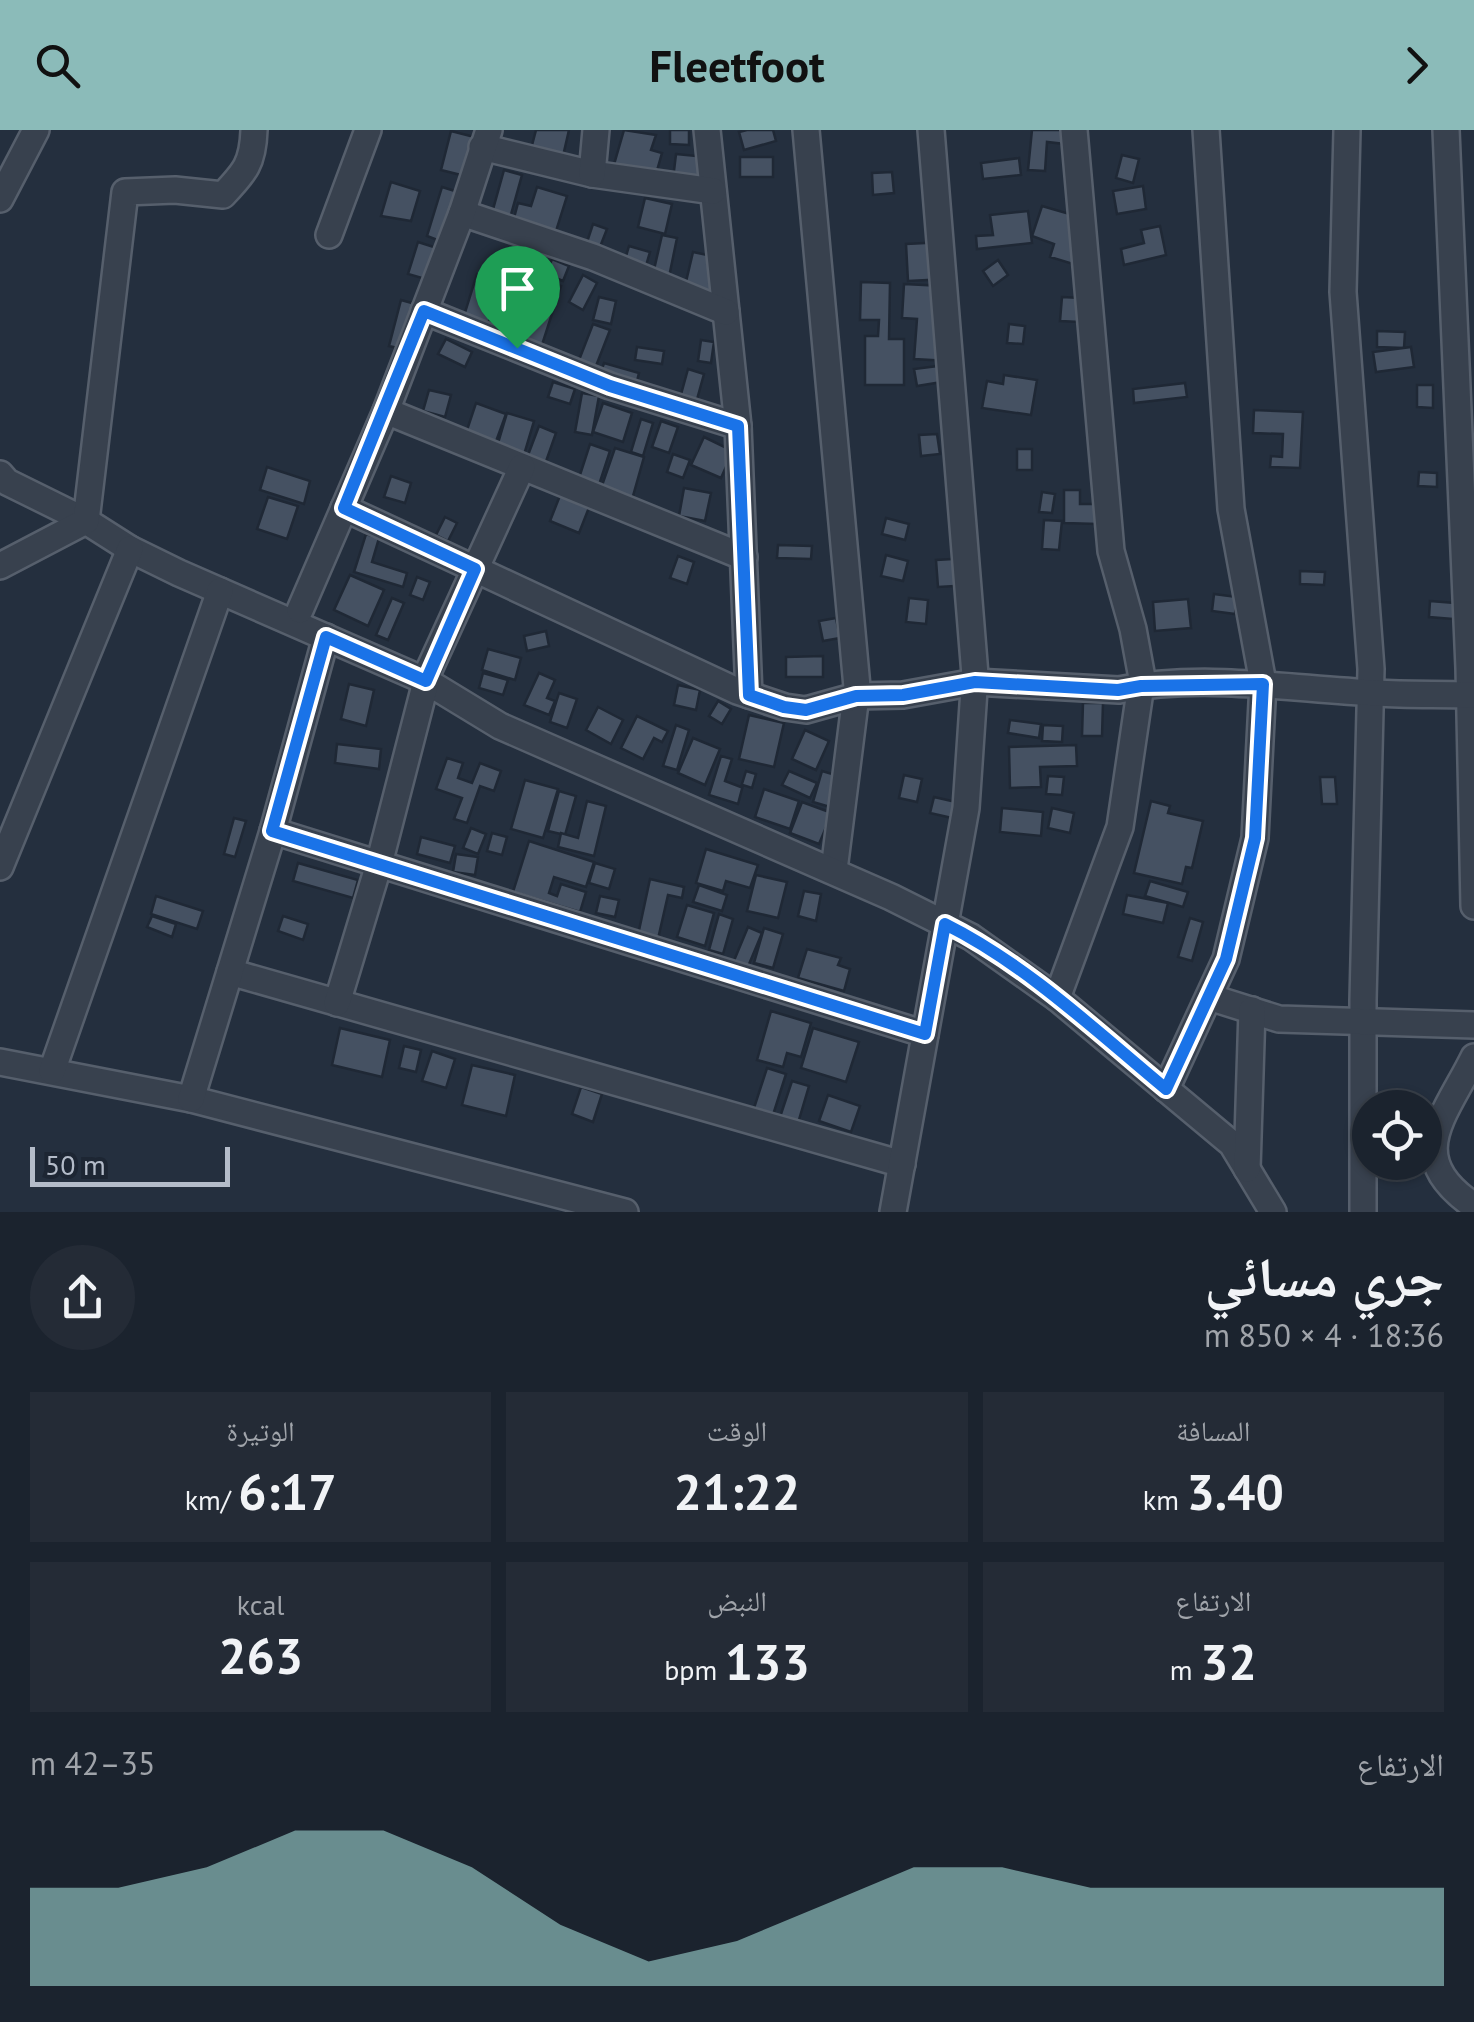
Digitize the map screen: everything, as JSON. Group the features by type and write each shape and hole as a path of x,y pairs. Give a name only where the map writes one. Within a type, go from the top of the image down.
{"street":[{"path":"0,200 36,130"},
{"path":"86,521 124,192 175,190 223,195 246,170 254,150 254,130"},
{"path":"329,236 368,130"},
{"path":"592,174 596,130"},
{"path":"707,130 738,426 749,695"},
{"path":"806,130 856,696 835,862"},
{"path":"893,1212 966,808 975,682 931,130"},
{"path":"1056,998 1120,828 1141,686 1133,629 1110,550 1074,130"},
{"path":"1166,1089 1226,959 1255,838 1263,684 1230,509 1206,130"},
{"path":"1347,130 1343,292 1371,693 1363,1212"},
{"path":"1446,130 1471,690 1474,906"},
{"path":"300,610 386,411 462,213 486,139 592,174 713,191"},
{"path":"462,213 594,257 726,312"},
{"path":"424,311 610,386 738,426"},
{"path":"386,411 744,557"},
{"path":"338,1003 426,681 522,467"},
{"path":"0,474 7,482 86,521 130,550 426,681 500,726 891,896 971,938 1056,998 1232,1144 1273,1212"},
{"path":"344,508 749,695 784,707 806,710 856,696 903,695 975,682 1118,690 1141,686 1263,684 1371,693 1471,690"},
{"path":"0,566 86,521"},
{"path":"0,867 130,550"},
{"path":"52,1071 220,591"},
{"path":"191,1099 326,637"},
{"path":"272,831 925,1034"},
{"path":"230,972 902,1164"},
{"path":"1209,997 1278,1019 1474,1025"},
{"path":"1247,1170 1252,1010"},
{"path":"1474,1056 1435,1135 1432,1152 1444,1181 1474,1206"},
{"path":"0,1062 191,1099 626,1212"}],"building":[{"path":"536,130 569,130 563,156 531,149"},
{"path":"624,130 656,135 651,150 662,153 656,174 632,167 630,173 613,168"},
{"path":"670,130 689,130 689,145 670,144"},
{"path":"773,130 776,141 744,150 739,132"},
{"path":"1032,130 1075,130 1074,145 1047,142 1045,171 1028,170"},
{"path":"451,131 490,141 481,180 441,170"},
{"path":"676,154 717,158 714,183 673,179"},
{"path":"1122,155 1139,159 1133,183 1116,178"},
{"path":"740,157 773,157 773,177 740,177"},
{"path":"1019,158 1021,175 983,179 981,163"},
{"path":"504,170 522,175 510,218 492,213"},
{"path":"892,172 894,193 873,195 872,173"},
{"path":"391,182 420,191 411,221 381,216"},
{"path":"1143,186 1146,209 1117,214 1113,191"},
{"path":"442,187 471,196 440,241 427,236"},
{"path":"537,187 567,196 556,231 514,218 518,203 531,206"},
{"path":"645,198 672,204 665,234 638,227"},
{"path":"1042,206 1087,219 1073,264 1050,257 1054,244 1032,236"},
{"path":"1028,211 1032,243 977,249 976,236 993,235 990,215"},
{"path":"593,224 607,229 600,247 587,242"},
{"path":"1160,226 1166,255 1124,265 1121,249 1144,243 1141,230"},
{"path":"662,235 677,238 669,277 653,274"},
{"path":"418,242 456,254 446,285 408,274"},
{"path":"945,242 947,279 908,281 906,244"},
{"path":"629,246 650,252 645,269 624,263"},
{"path":"693,252 712,256 719,293 685,286"},
{"path":"552,259 569,266 563,281 546,274"},
{"path":"998,260 1008,275 993,286 983,271"},
{"path":"477,274 520,288 524,274 561,286 541,348 507,337 519,299 498,292 487,327 463,319"},
{"path":"583,275 597,283 583,310 569,302"},
{"path":"861,282 890,283 889,339 904,339 904,385 865,385 865,336 878,336 879,320 860,320"},
{"path":"904,284 943,286 949,361 914,359 917,319 902,318"},
{"path":"599,297 616,301 611,324 593,320"},
{"path":"1062,297 1081,298 1080,322 1060,321"},
{"path":"401,300 430,308 410,351 389,346"},
{"path":"593,324 610,330 596,366 579,360"},
{"path":"1009,324 1025,326 1023,344 1007,343"},
{"path":"1377,331 1405,332 1404,348 1377,347"},
{"path":"446,339 472,352 465,367 438,354"},
{"path":"701,340 714,342 711,363 698,361"},
{"path":"637,347 664,351 662,364 635,360"},
{"path":"1411,347 1414,367 1376,372 1373,352"},
{"path":"604,363 639,373 636,385 600,375"},
{"path":"946,365 948,381 917,386 914,369"},
{"path":"688,369 704,374 696,403 680,398"},
{"path":"1004,375 1037,380 1031,415 982,408 987,381 1003,384"},
{"path":"553,382 575,389 570,404 548,397"},
{"path":"1185,383 1187,397 1134,403 1133,389"},
{"path":"1417,385 1433,385 1433,408 1417,407"},
{"path":"429,390 451,395 445,417 423,411"},
{"path":"582,393 599,396 592,435 575,432"},
{"path":"476,403 506,414 494,447 465,436"},
{"path":"603,403 632,413 623,442 593,432"},
{"path":"1254,410 1303,412 1300,468 1270,467 1271,456 1282,457 1283,434 1253,433"},
{"path":"507,413 534,421 523,458 496,450"},
{"path":"641,419 653,423 643,456 631,452"},
{"path":"661,421 678,427 669,453 652,447"},
{"path":"539,426 556,433 543,470 525,463"},
{"path":"937,434 940,454 921,456 919,435"},
{"path":"704,437 733,451 721,478 691,465"},
{"path":"590,444 610,451 598,488 578,481"},
{"path":"615,448 644,457 631,503 599,494"},
{"path":"1017,449 1032,449 1032,470 1017,470"},
{"path":"673,454 690,460 683,478 667,472"},
{"path":"267,467 310,481 304,504 260,490"},
{"path":"1419,472 1437,473 1437,487 1418,486"},
{"path":"391,476 411,483 405,503 384,497"},
{"path":"684,488 711,493 705,521 679,516"},
{"path":"1064,490 1080,490 1080,504 1098,504 1098,524 1064,523"},
{"path":"1042,492 1055,494 1052,513 1039,512"},
{"path":"561,493 590,505 579,533 550,521"},
{"path":"268,497 298,506 287,539 257,529"},
{"path":"445,517 457,523 448,541 436,535"},
{"path":"886,518 909,524 905,540 882,534"},
{"path":"1044,520 1062,521 1059,550 1042,549"},
{"path":"366,534 379,538 372,562 407,573 403,587 354,572"},
{"path":"778,545 812,546 811,559 777,558"},
{"path":"886,555 908,561 903,581 881,576"},
{"path":"678,556 694,562 687,584 670,578"},
{"path":"970,558 972,585 938,587 936,560"},
{"path":"1300,571 1325,572 1324,585 1300,584"},
{"path":"350,575 384,590 368,626 334,610"},
{"path":"417,577 430,582 423,600 410,595"},
{"path":"1214,594 1237,597 1235,614 1212,611"},
{"path":"392,598 404,603 388,640 376,635"},
{"path":"909,598 928,600 926,624 906,622"},
{"path":"1188,599 1191,628 1155,631 1153,602"},
{"path":"1430,601 1455,603 1453,619 1429,617"},
{"path":"836,618 840,638 823,641 819,621"},
{"path":"546,631 549,646 527,651 524,636"},
{"path":"488,649 521,658 515,680 482,670"},
{"path":"823,656 823,677 786,677 786,657"},
{"path":"483,673 508,680 503,695 479,688"},
{"path":"539,673 555,680 547,698 555,701 549,715 524,705"},
{"path":"349,684 374,690 366,726 341,719"},
{"path":"678,685 700,690 696,710 674,705"},
{"path":"559,693 577,699 567,728 550,722"},
{"path":"718,701 731,709 722,724 709,716"},
{"path":"1083,703 1103,703 1102,736 1082,736"},
{"path":"598,707 623,720 611,744 586,730"},
{"path":"749,715 784,723 774,767 739,759"},
{"path":"637,716 668,731 662,742 654,738 643,759 621,748"},
{"path":"1010,720 1041,724 1039,738 1008,733"},
{"path":"676,725 689,730 677,770 663,766"},
{"path":"1043,725 1063,726 1062,742 1042,741"},
{"path":"805,730 829,741 816,770 792,759"},
{"path":"693,738 720,749 705,785 678,773"},
{"path":"337,744 381,749 379,769 335,763"},
{"path":"1076,745 1077,766 1040,767 1041,787 1010,788 1009,747"},
{"path":"721,756 732,759 725,781 741,787 746,771 756,774 752,788 743,785 738,804 709,795"},
{"path":"447,758 463,763 458,778 472,783 480,763 501,771 494,791 480,786 467,823 454,819 462,798 436,789"},
{"path":"789,771 817,783 810,798 782,785"},
{"path":"822,771 839,776 830,807 813,802"},
{"path":"904,775 922,779 917,802 899,798"},
{"path":"1048,776 1064,777 1062,795 1046,794"},
{"path":"1320,777 1335,777 1337,804 1322,804"},
{"path":"525,780 558,789 543,838 511,829"},
{"path":"764,789 799,801 790,829 755,817"},
{"path":"559,791 576,796 565,835 548,831"},
{"path":"934,797 956,802 952,818 930,813"},
{"path":"587,801 606,806 594,856 558,847 561,833 578,838"},
{"path":"1151,801 1170,806 1168,813 1203,821 1192,868 1186,867 1182,884 1134,873"},
{"path":"802,802 832,813 819,844 790,833"},
{"path":"1002,808 1043,812 1041,836 1000,832"},
{"path":"1052,808 1074,813 1070,833 1048,828"},
{"path":"234,818 246,821 235,857 224,854"},
{"path":"471,828 486,834 478,854 463,848"},
{"path":"492,833 507,837 502,855 487,851"},
{"path":"421,837 455,846 450,863 417,854"},
{"path":"529,841 594,862 586,887 554,877 549,893 557,896 561,884 586,892 580,912 513,892"},
{"path":"706,849 758,865 750,888 726,881 723,891 696,883"},
{"path":"456,854 478,857 475,875 453,872"},
{"path":"298,863 358,880 353,898 293,881"},
{"path":"595,863 615,869 609,889 589,883"},
{"path":"756,875 787,882 778,918 747,911"},
{"path":"650,879 684,887 682,898 668,895 658,939 638,935"},
{"path":"1150,881 1188,892 1183,907 1145,896"},
{"path":"699,885 727,895 722,911 693,902"},
{"path":"804,891 821,894 816,921 798,916"},
{"path":"1127,895 1168,903 1163,923 1123,914"},
{"path":"156,896 203,911 197,929 151,914"},
{"path":"600,896 619,900 615,917 596,913"},
{"path":"687,905 714,913 705,946 677,937"},
{"path":"719,914 733,919 723,954 709,950"},
{"path":"152,916 176,924 172,937 147,927"},
{"path":"283,916 308,924 303,940 278,931"},
{"path":"1190,918 1203,922 1192,961 1178,957"},
{"path":"748,927 762,933 747,969 733,963"},
{"path":"764,928 783,934 773,968 754,963"},
{"path":"807,949 841,958 838,965 850,969 844,991 798,978"},
{"path":"771,1011 811,1023 801,1057 787,1053 783,1067 757,1060"},
{"path":"340,1028 390,1040 382,1077 332,1065"},
{"path":"813,1028 859,1042 846,1082 801,1068"},
{"path":"404,1046 421,1050 416,1072 399,1068"},
{"path":"432,1051 455,1059 446,1088 422,1081"},
{"path":"472,1065 515,1075 506,1116 462,1105"},
{"path":"767,1068 786,1074 773,1115 754,1108"},
{"path":"792,1081 809,1086 798,1123 780,1117"},
{"path":"581,1087 602,1094 593,1122 572,1114"},
{"path":"828,1095 860,1106 851,1132 819,1121"}],"route":[{"path":"424,311 517,348 610,386 738,426 749,695 806,710 856,696 903,695 975,682 1118,690 1141,686 1263,684 1255,838 1226,959 1166,1089 1056,998 945,924 925,1034 272,831 326,637 426,681 475,569 344,508 424,311"}]}
